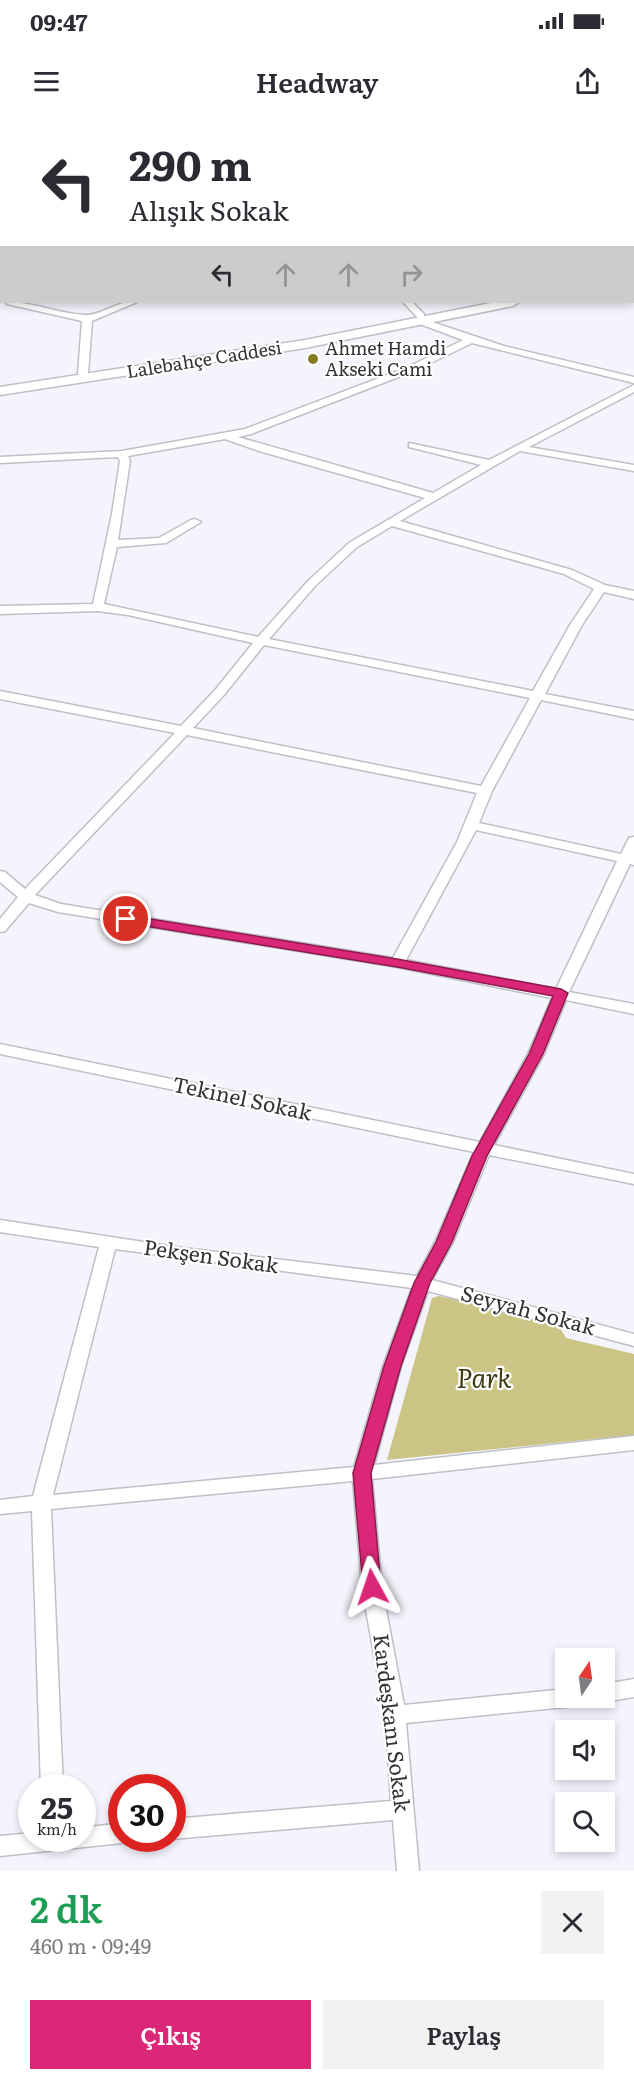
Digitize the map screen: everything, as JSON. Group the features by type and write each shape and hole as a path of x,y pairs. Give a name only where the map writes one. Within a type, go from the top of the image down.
{"street":[{"path":"15,303 87,319 129,303"},
{"path":"408,303 422,319 471,340 634,380"},
{"name":"Lalebahçe Caddesi","path":"0,386 422,319 481,303"},
{"name":"Lalebahçe Caddesi","path":"0,391 198,362 508,303"},
{"path":"83,374 87,319"},
{"path":"0,460 122,454 247,432 295,416 411,369 471,340"},
{"path":"0,927 185,731 261,641 335,560 353,545 518,448 611,402 634,388"},
{"path":"226,436 263,449 435,496"},
{"path":"413,445 491,464"},
{"path":"518,448 634,468"},
{"path":"98,607 112,544 125,461 122,454"},
{"path":"112,544 162,541 195,522"},
{"path":"391,522 568,572 601,588 634,595"},
{"path":"397,963 471,825 484,791 576,625 601,588"},
{"path":"0,610 98,607 634,715"},
{"path":"0,696 484,791"},
{"path":"471,825 630,860"},
{"name":"Kardeşkanı Sokak","path":"408,1871 395,1715 372,1587 362,1473 392,1366 422,1283 444,1242 484,1149 536,1054 561,993 630,860 634,841"},
{"path":"0,875 26,897 58,908 397,963 634,1009"},
{"name":"Tekinel Sokak","path":"0,1049 634,1179"},
{"name":"Pekşen Sokak","path":"0,1226 195,1256 422,1283"},
{"path":"51,1774 40,1503 75,1378 108,1243"},
{"name":"Seyyah Sokak","path":"422,1283 634,1340"},
{"path":"0,1507 362,1473 634,1443"},
{"path":"615,1691 634,1688"},
{"path":"395,1715 555,1699"},
{"path":"186,1828 403,1810"},
{"path":"0,1846 18,1844"}],"green space":[{"name":"Park","path":"439,1296 557,1323 566,1338 634,1354 634,1435 387,1460 432,1298"}],"place":[{"name":"Ahmet Hamdi Akseki Cami","path":"313,359"}],"route":[{"path":"126,919 397,963 561,993 536,1054 480,1156 444,1242 422,1283 392,1366 362,1473 372,1587"}]}
